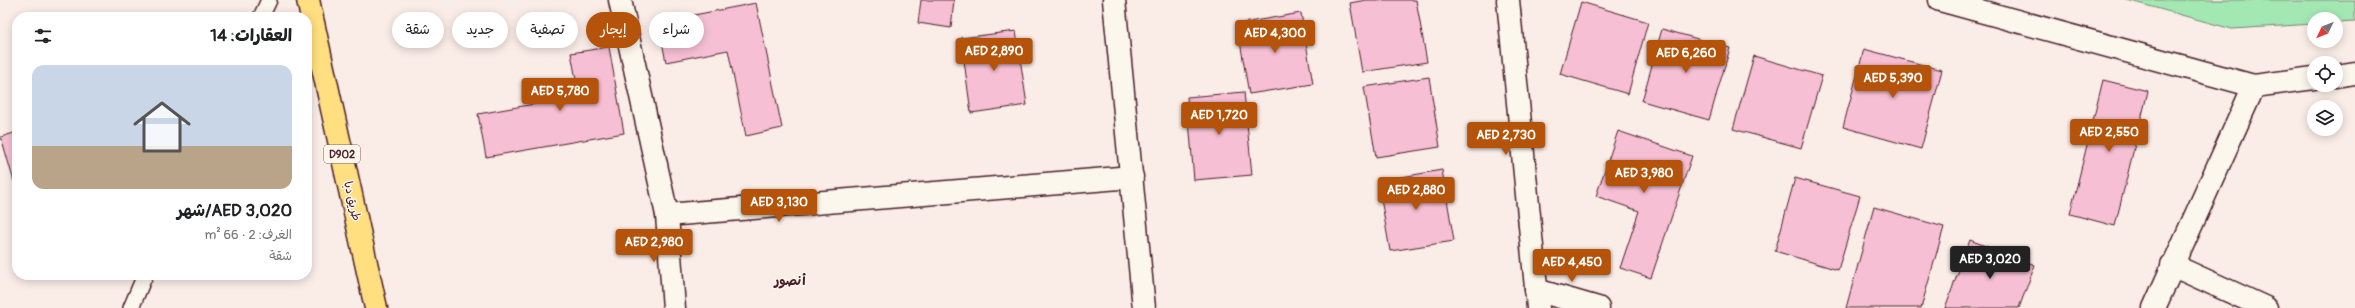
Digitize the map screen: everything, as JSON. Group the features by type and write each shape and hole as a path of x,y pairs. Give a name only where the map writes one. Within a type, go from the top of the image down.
{"main road":[{"name":"طريق دبا","path":"308,0 311,12"},
{"name":"طريق دبا","path":"312,18 376,308"}],"street":[{"path":"620,0 667,215 674,308"},
{"path":"1114,0 1144,308"},
{"path":"1508,0 1537,299 1598,308"},
{"path":"1940,0 2254,86 2307,79"},
{"path":"2343,75 2355,73"},
{"path":"2154,308 2172,265 2254,86"},
{"path":"667,215 1132,177"},
{"path":"2172,265 2266,308"}],"lane":[{"path":"263,12 269,0"},
{"path":"130,308 143,280"}],"green space":[{"path":"2127,0 2355,0 2355,22 2343,23 2343,12 2307,12 2307,24 2232,29"}],"building":[{"path":"921,0 954,0 951,28 918,23"},
{"path":"1366,0 1416,0 1427,62 1362,72 1350,3"},
{"path":"1581,2 1648,22 1628,94 1560,74"},
{"path":"756,3 782,128 746,136 728,50 666,62 663,48 704,48 704,13"},
{"path":"1301,13 1313,84 1249,94 1237,24"},
{"path":"1662,29 1730,48 1709,120 1642,101"},
{"path":"1016,31 1027,105 971,113 961,38"},
{"path":"609,48 624,133 486,157 478,114 579,96 571,53"},
{"path":"1864,49 1942,70 1921,149 1843,127"},
{"path":"1754,56 1822,76 1801,148 1733,129"},
{"path":"1429,77 1440,147 1376,157 1364,87"},
{"path":"2103,80 2148,91 2115,226 2070,214"},
{"path":"1244,92 1252,175 1194,180 1187,97"},
{"path":"1618,131 1692,156 1651,278 1620,268 1639,211 1596,196"},
{"path":"12,134 12,175 1,137"},
{"path":"1442,170 1454,241 1390,251 1378,181"},
{"path":"1795,178 1860,196 1838,270 1775,251"},
{"path":"1874,207 1944,227 1921,308 1846,308"},
{"path":"1970,240 2035,265 2019,308 1945,308"}],"district":[{"name":"أنصور","path":"790,281"}]}
